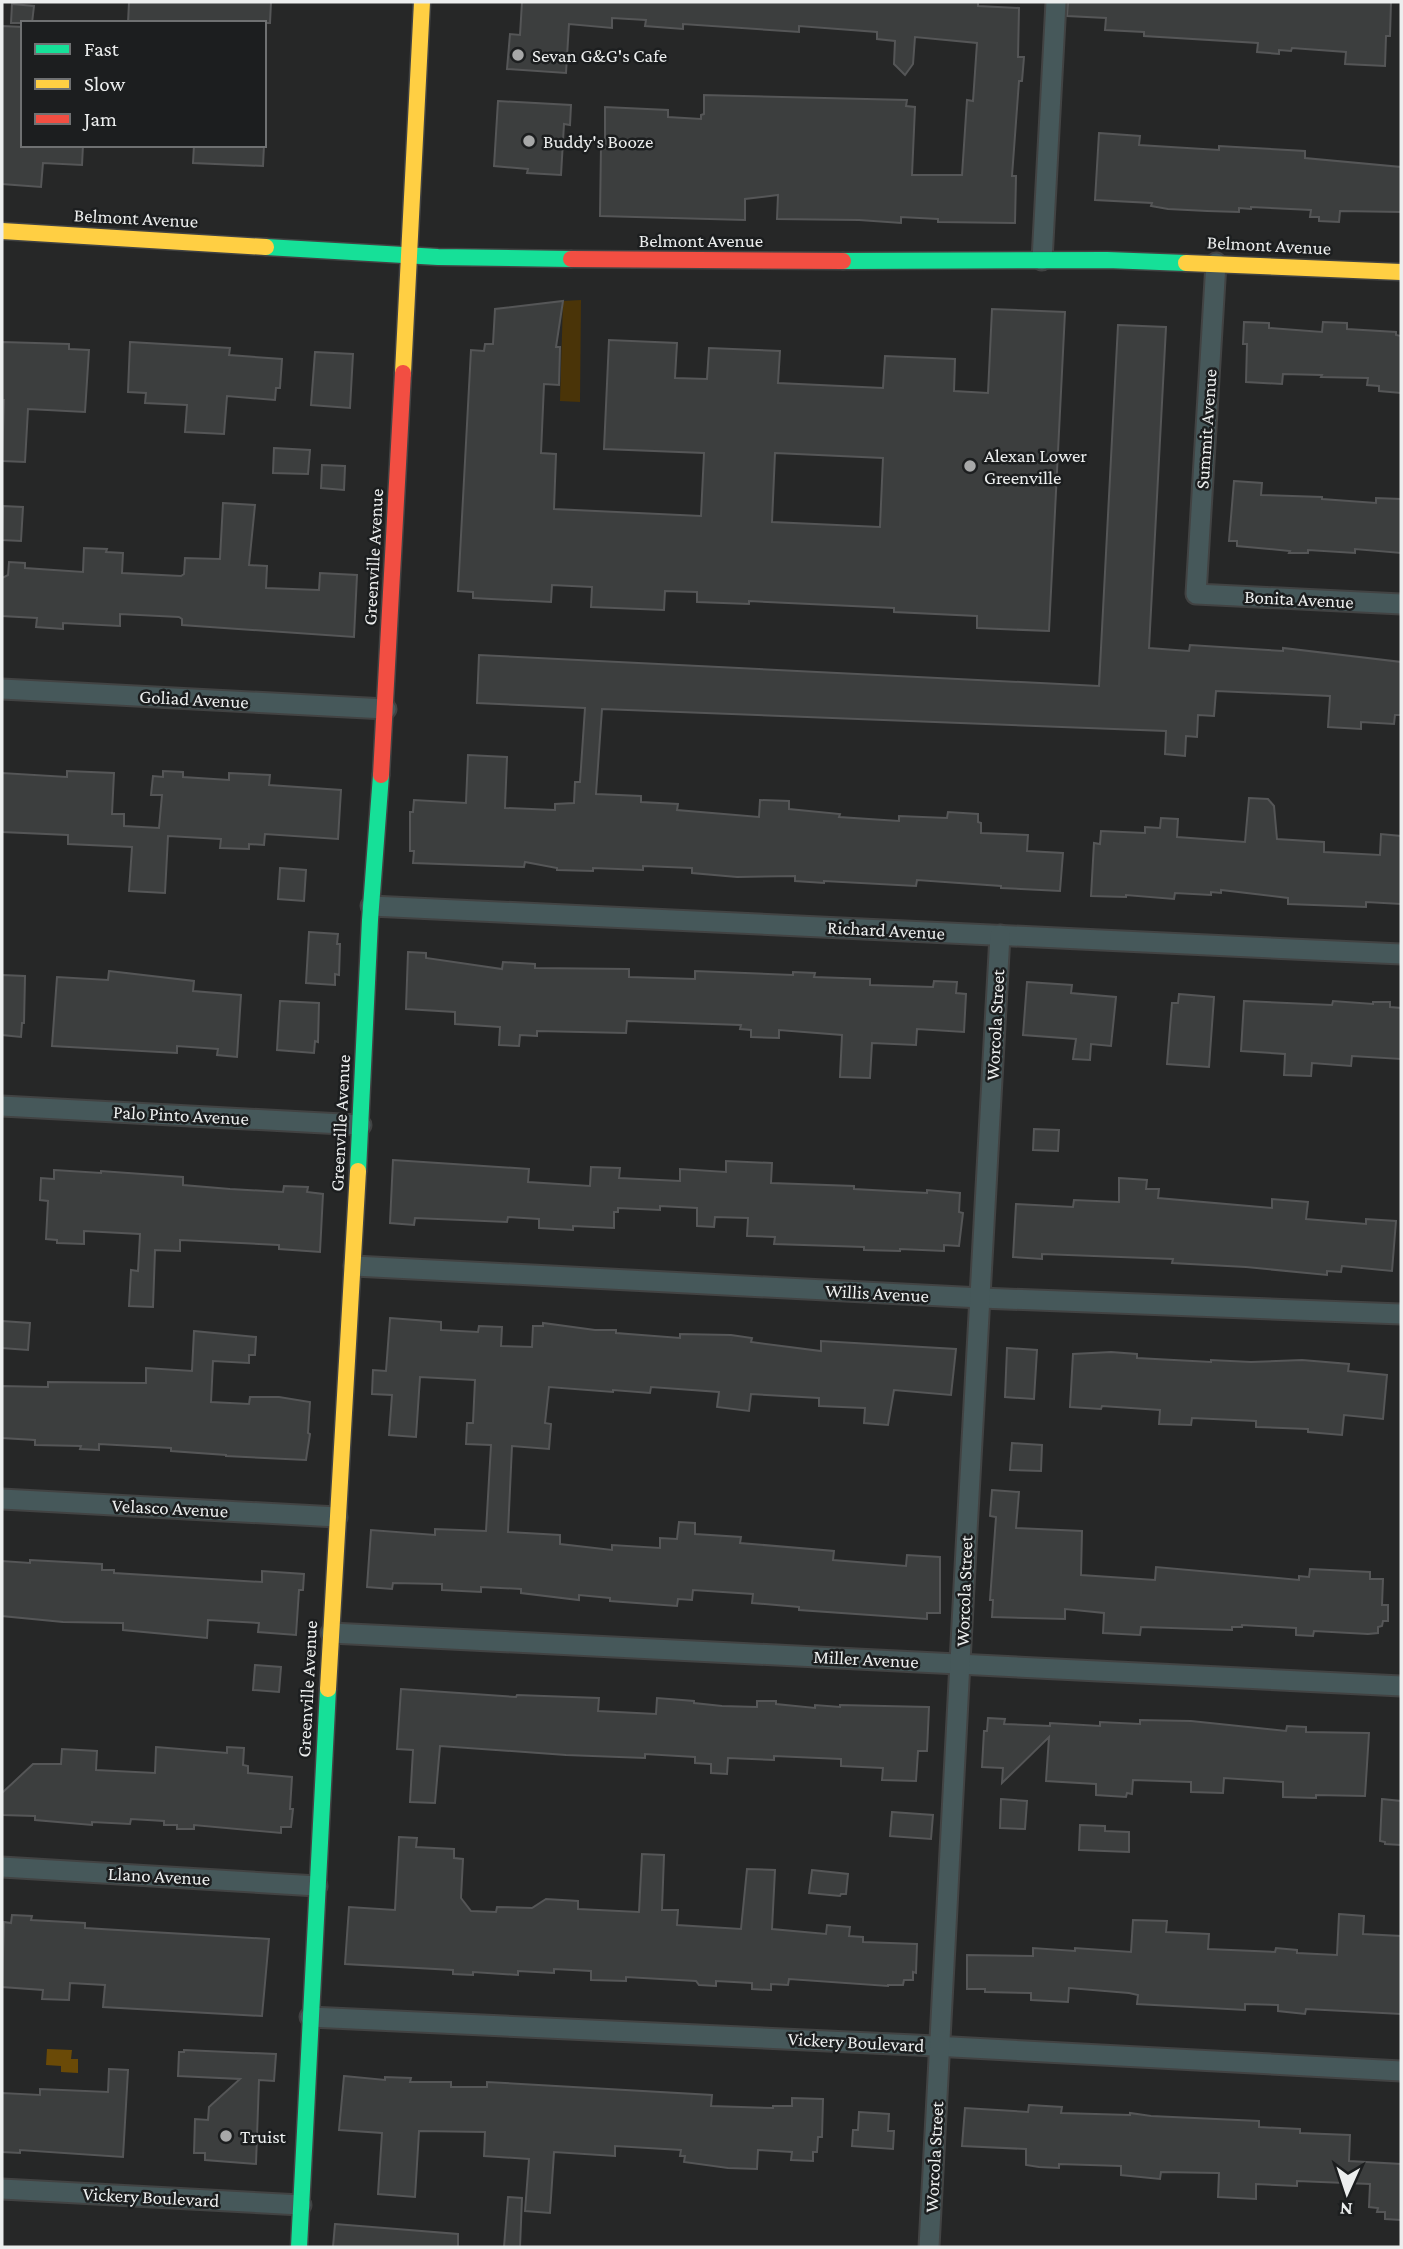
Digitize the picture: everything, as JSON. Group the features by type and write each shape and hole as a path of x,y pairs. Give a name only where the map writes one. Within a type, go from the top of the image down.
{"main road":[{"name":"Greenville Avenue","path":"299,2247 337,1517 354,1266 371,906 386,709 411,255 422,2"},
{"name":"Belmont Avenue","path":"2,231 411,255 672,261 1042,260 1216,263 1401,272"}],"street":[{"path":"1042,260 1056,2"},
{"name":"Summit Avenue","path":"1196,594 1216,263"},
{"name":"Bonita Avenue","path":"1196,594 1401,604"},
{"name":"Goliad Avenue","path":"2,690 386,709"},
{"name":"Richard Avenue","path":"371,906 1401,954"},
{"name":"Worcola Street","path":"929,2247 1000,935"},
{"name":"Palo Pinto Avenue","path":"2,1106 361,1125"},
{"name":"Willis Avenue","path":"354,1266 981,1298 1401,1314"},
{"name":"Velasco Avenue","path":"2,1499 337,1517"},
{"name":"Miller Avenue","path":"331,1633 1401,1686"},
{"name":"Llano Avenue","path":"2,1867 317,1886"},
{"name":"Vickery Boulevard","path":"310,2017 940,2046 1401,2071"},
{"name":"Vickery Boulevard","path":"2,2189 301,2205"}],"shaded area":[{"path":"581,300 580,402 560,401 563,301"},
{"path":"47,2049 72,2050 71,2059 78,2059 78,2073 61,2072 61,2066 46,2065"}],"building":[{"path":"129,2 271,2 270,23 128,21"},
{"path":"522,2 978,2 978,6 1019,8 1018,57 1024,57 1022,81 1019,81 1012,176 1016,176 1015,223 938,222 938,219 901,217 901,223 777,219 778,195 745,199 745,220 600,216 601,146 605,146 605,107 668,110 668,117 701,119 704,114 704,95 907,100 906,106 915,107 912,175 962,175 967,100 973,101 977,43 915,37 913,64 905,75 894,64 895,41 877,39 877,32 799,26 799,32 683,24 683,29 645,26 646,20 612,18 612,28 569,24 566,73 507,69 510,34 520,35"},
{"path":"1068,2 1391,2 1390,36 1386,36 1385,66 1345,64 1346,52 1292,48 1291,51 1279,50 1279,54 1257,52 1258,43 1144,36 1144,32 1105,30 1106,18 1067,16"},
{"path":"12,4 34,6 32,21 11,23"},
{"path":"2,26 21,27 21,147 83,147 82,165 43,163 41,187 2,184"},
{"name":"Buddy's Booze","path":"498,101 571,105 570,125 564,124 561,175 527,173 528,169 494,166"},
{"path":"1099,133 1140,136 1139,145 1219,150 1219,146 1305,151 1305,158 1401,167 1401,212 1340,211 1339,222 1319,221 1319,217 1310,217 1311,210 1251,207 1239,208 1239,212 1207,211 1168,209 1151,206 1152,203 1095,200"},
{"path":"194,147 264,147 263,166 193,163"},
{"name":"Alexan Lower Greenville","path":"563,301 556,347 560,347 559,385 544,384 541,453 556,454 554,509 701,516 704,453 604,449 609,340 677,343 675,378 707,379 709,348 780,351 778,383 883,388 885,356 955,359 954,391 988,393 992,309 1065,312 1049,631 977,628 977,616 894,612 894,608 749,601 749,604 697,602 697,592 665,591 664,610 591,607 592,587 552,585 551,602 473,598 473,592 458,591 471,350 484,351 485,344 493,344 495,309","holes":["775,453 883,458 880,527 772,522"]},
{"path":"1244,322 1269,323 1269,328 1322,332 1323,322 1347,323 1347,329 1396,332 1396,335 1401,336 1401,393 1379,391 1379,386 1367,385 1368,378 1283,374 1282,384 1246,382 1247,344 1243,344"},
{"path":"1118,325 1166,327 1149,648 1189,651 1190,645 1283,651 1283,648 1401,662 1401,715 1395,715 1394,724 1361,722 1361,729 1328,727 1330,696 1216,691 1214,716 1198,715 1197,737 1186,736 1185,756 1165,754 1166,731 602,709 596,794 641,796 641,802 678,804 677,810 759,817 760,800 789,801 789,809 840,814 839,817 899,821 899,816 947,818 948,812 978,814 981,833 1028,835 1027,851 1063,853 1060,891 917,880 916,886 824,883 795,881 795,876 737,877 692,873 692,868 643,866 643,870 593,868 593,871 557,870 525,862 524,867 413,863 414,851 410,851 410,812 413,812 414,800 466,803 468,755 507,757 505,808 555,810 555,804 574,803 575,782 580,782 585,708 477,703 479,655 1099,686"},
{"path":"2,342 69,344 69,349 89,350 85,412 28,409 25,462 2,461"},
{"path":"130,342 230,348 229,355 282,359 280,388 276,388 275,400 227,396 224,434 185,432 187,405 145,403 146,393 128,392"},
{"path":"315,352 353,354 350,408 311,405"},
{"path":"274,448 310,450 308,474 273,473"},
{"path":"322,465 345,466 344,490 321,488"},
{"path":"1234,481 1262,483 1261,495 1322,497 1376,503 1376,498 1401,499 1401,553 1355,549 1355,553 1308,550 1308,553 1289,553 1290,551 1237,546 1237,541 1229,541"},
{"path":"223,503 255,505 249,565 267,566 266,588 319,590 320,573 357,575 354,637 182,625 182,619 179,617 120,614 120,626 63,623 63,629 36,627 37,618 2,616 2,578 8,575 9,562 25,563 25,568 83,572 84,548 107,549 106,552 123,553 122,573 181,576 184,574 185,558 220,559"},
{"path":"3,506 23,507 21,541 2,540"},
{"path":"67,771 114,773 112,814 124,814 124,826 159,828 162,795 151,795 153,776 163,777 163,771 183,772 183,777 229,780 229,773 270,775 269,785 341,790 338,839 265,834 264,845 249,844 249,849 220,848 221,839 168,836 165,893 129,891 132,847 68,844 68,835 2,832 2,773 67,777"},
{"path":"1249,798 1268,799 1274,806 1277,839 1324,842 1324,852 1380,855 1381,834 1401,836 1401,904 1366,902 1366,907 1288,904 1288,898 1221,890 1221,893 1211,892 1211,895 1175,893 1174,899 1126,895 1091,896 1094,843 1100,844 1101,831 1145,833 1145,827 1160,828 1161,818 1178,819 1177,837 1245,842"},
{"path":"280,868 306,870 304,901 278,899"},
{"path":"309,932 338,934 339,975 335,974 335,985 306,983"},
{"path":"408,952 426,953 426,958 502,969 503,962 535,964 535,968 629,969 629,977 695,979 695,971 793,975 793,972 815,973 814,977 870,979 870,985 933,987 934,981 957,982 956,993 966,994 964,1032 917,1029 916,1045 872,1043 870,1078 840,1077 842,1035 779,1030 779,1038 751,1037 751,1030 740,1029 741,1025 627,1021 626,1033 537,1031 537,1036 520,1035 519,1046 499,1045 500,1027 455,1024 455,1012 406,1009"},
{"path":"109,971 194,981 193,991 241,995 237,1057 217,1055 218,1049 177,1046 177,1053 52,1046 57,977 108,980"},
{"path":"2,975 25,976 21,1037 2,1035"},
{"path":"1027,982 1072,985 1071,993 1116,997 1111,1046 1091,1044 1090,1060 1073,1059 1076,1039 1023,1035"},
{"path":"1179,994 1214,997 1209,1067 1167,1064 1172,1003 1178,1003"},
{"path":"280,1001 319,1003 318,1042 315,1041 314,1053 277,1050"},
{"path":"1244,1001 1332,1005 1333,1001 1373,1004 1390,1002 1390,1007 1401,1008 1401,1059 1352,1056 1351,1066 1312,1063 1311,1076 1284,1075 1285,1054 1241,1051"},
{"path":"1034,1129 1059,1130 1058,1151 1033,1150"},
{"path":"393,1160 529,1169 528,1182 590,1186 591,1167 620,1168 619,1178 680,1181 680,1169 726,1172 726,1161 772,1163 771,1183 960,1193 959,1212 963,1213 959,1246 944,1245 944,1251 900,1251 774,1244 775,1237 747,1236 748,1218 715,1217 714,1227 697,1226 697,1208 660,1206 660,1210 618,1208 618,1212 614,1212 614,1228 539,1228 539,1219 508,1217 507,1222 415,1218 414,1225 390,1223"},
{"path":"54,1170 183,1177 183,1185 230,1189 283,1192 284,1186 308,1187 307,1192 323,1194 320,1252 279,1249 279,1245 180,1240 180,1251 155,1250 153,1307 129,1306 131,1270 138,1271 140,1234 84,1231 84,1244 57,1243 57,1240 46,1239 48,1201 40,1200 41,1178 54,1179"},
{"path":"1119,1178 1147,1180 1146,1189 1159,1189 1158,1198 1272,1208 1272,1199 1308,1202 1306,1219 1366,1224 1366,1219 1396,1221 1392,1271 1342,1266 1341,1272 1327,1271 1327,1275 1172,1263 1173,1259 1042,1254 1042,1259 1013,1257 1016,1204 1073,1207 1074,1200 1119,1202"},
{"path":"390,1318 441,1322 441,1330 478,1332 479,1326 502,1327 501,1346 532,1347 533,1326 543,1326 543,1323 680,1338 680,1334 731,1335 752,1338 751,1342 821,1351 821,1341 956,1349 951,1395 894,1390 888,1425 864,1423 865,1408 819,1406 819,1398 751,1394 749,1411 717,1407 719,1392 651,1387 650,1393 613,1392 549,1387 545,1423 551,1424 549,1449 512,1446 508,1532 560,1535 560,1544 612,1550 612,1545 660,1548 660,1538 677,1539 679,1522 695,1523 695,1534 741,1537 740,1543 834,1551 833,1560 906,1566 907,1555 940,1557 940,1613 927,1613 927,1619 799,1610 799,1607 752,1603 753,1594 693,1590 692,1600 678,1599 677,1606 610,1601 610,1598 579,1595 579,1600 521,1593 521,1589 481,1587 481,1592 442,1590 442,1584 393,1583 392,1589 367,1587 371,1530 435,1535 435,1529 486,1531 491,1445 466,1444 467,1423 473,1423 475,1380 420,1377 416,1437 389,1435 392,1395 372,1394 373,1370 386,1371"},
{"path":"2,1321 30,1323 28,1350 2,1348"},
{"path":"194,1331 256,1337 255,1355 249,1355 249,1363 213,1361 211,1402 249,1404 250,1397 279,1397 310,1402 310,1434 306,1460 226,1456 171,1451 171,1448 99,1444 99,1450 80,1449 81,1446 35,1445 35,1440 2,1438 2,1386 48,1387 48,1382 146,1383 146,1368 192,1371"},
{"path":"1007,1348 1037,1350 1034,1399 1005,1397"},
{"path":"1073,1354 1137,1354 1137,1358 1211,1362 1302,1360 1349,1364 1348,1371 1387,1375 1383,1419 1344,1415 1342,1435 1308,1432 1308,1429 1256,1427 1256,1421 1192,1418 1191,1425 1159,1424 1160,1410 1070,1407"},
{"path":"1012,1443 1042,1445 1041,1471 1010,1470"},
{"path":"992,1490 1019,1492 1016,1528 1082,1531 1081,1575 1155,1580 1156,1567 1299,1580 1299,1576 1309,1577 1310,1569 1370,1572 1370,1579 1383,1579 1382,1605 1388,1605 1388,1621 1383,1621 1382,1626 1378,1627 1378,1633 1368,1634 1314,1631 1313,1636 1296,1635 1296,1628 1242,1625 1232,1627 1232,1630 1141,1627 1140,1635 1103,1633 1104,1613 1065,1609 1065,1619 992,1617 993,1600 990,1600 996,1517 990,1516"},
{"path":"30,1560 102,1564 102,1570 114,1570 114,1573 262,1582 262,1571 304,1574 303,1590 299,1590 296,1635 258,1632 259,1623 208,1620 207,1638 123,1630 123,1623 63,1622 2,1616 2,1561 30,1563"},
{"path":"255,1665 281,1667 279,1692 253,1690"},
{"path":"401,1689 516,1697 599,1698 598,1711 656,1714 657,1698 722,1706 757,1707 757,1701 776,1701 776,1704 815,1708 815,1705 929,1707 927,1751 918,1751 916,1781 882,1780 883,1768 841,1766 841,1759 774,1756 774,1760 728,1758 727,1774 711,1773 711,1764 695,1763 695,1757 645,1754 645,1758 566,1755 440,1746 435,1803 410,1802 413,1750 397,1749"},
{"path":"988,1718 1005,1719 1004,1724 1050,1726 1050,1723 1100,1726 1100,1722 1140,1724 1140,1720 1191,1721 1286,1731 1287,1726 1306,1727 1306,1732 1369,1733 1365,1796 1283,1797 1283,1782 1224,1778 1223,1793 1191,1792 1191,1782 1133,1780 1132,1794 1127,1793 1126,1797 1096,1795 1096,1784 1046,1781 1049,1737 1002,1783 1003,1768 982,1767 984,1731 987,1731"},
{"path":"156,1747 227,1753 227,1747 244,1748 243,1765 248,1766 248,1773 292,1777 291,1827 281,1827 281,1833 194,1825 194,1829 177,1829 177,1825 164,1825 164,1821 131,1819 130,1824 92,1822 92,1825 35,1820 35,1816 2,1815 2,1793 33,1764 61,1764 62,1749 97,1751 96,1770 155,1773"},
{"path":"1001,1799 1027,1801 1025,1829 1000,1828"},
{"path":"1382,1799 1401,1801 1401,1845 1380,1841"},
{"path":"892,1812 933,1815 931,1839 890,1836"},
{"path":"1080,1825 1105,1826 1105,1831 1129,1832 1129,1852 1079,1850"},
{"path":"399,1837 417,1838 416,1847 454,1849 454,1858 463,1859 461,1898 471,1911 496,1912 497,1907 532,1908 546,1899 578,1901 578,1909 639,1912 642,1854 664,1855 662,1910 678,1910 677,1925 741,1929 747,1869 775,1870 772,1929 826,1934 827,1925 850,1927 849,1936 863,1937 863,1942 917,1944 916,1973 913,1972 913,1980 904,1980 903,1985 789,1979 788,1985 771,1984 771,1990 752,1989 752,1983 716,1981 716,1986 699,1985 696,1981 626,1977 626,1981 591,1980 591,1971 554,1969 554,1973 518,1971 518,1975 473,1972 473,1975 453,1974 453,1970 345,1964 349,1907 395,1910"},
{"path":"812,1870 848,1874 846,1894 840,1896 809,1893"},
{"path":"1339,1914 1364,1916 1363,1934 1401,1936 1401,2014 1306,2009 1305,2014 1278,2011 1278,2005 1245,2004 1245,2010 1137,2004 1138,1995 1069,1988 1068,2002 1031,2000 1031,1993 967,1989 967,1955 1033,1956 1033,1948 1131,1952 1133,1920 1167,1921 1166,1932 1209,1934 1208,1949 1275,1952 1276,1948 1297,1950 1297,1953 1337,1955"},
{"path":"12,1915 32,1916 31,1920 85,1923 85,1928 269,1939 262,2016 103,2007 105,1985 70,1983 69,2000 42,1999 43,1990 2,1987 4,1922 11,1923"},
{"path":"184,2050 276,2054 274,2081 259,2080 256,2164 205,2160 205,2153 194,2153 195,2119 208,2120 209,2107 240,2079 178,2076 179,2052"},
{"path":"109,2069 128,2070 123,2157 20,2150 20,2153 2,2152 2,2093 40,2095 40,2089 108,2092"},
{"path":"344,2076 385,2080 385,2077 411,2078 410,2082 451,2082 451,2087 487,2087 487,2082 712,2095 711,2106 773,2108 792,2106 792,2098 823,2099 822,2137 818,2137 813,2161 791,2160 792,2152 758,2150 757,2169 684,2162 685,2156 680,2156 681,2150 615,2146 615,2156 554,2152 550,2213 525,2211 529,2159 484,2156 485,2132 419,2131 415,2197 378,2194 382,2133 339,2130"},
{"path":"1029,2105 1062,2107 1061,2113 1130,2113 1259,2121 1259,2127 1300,2129 1300,2133 1350,2135 1349,2161 1401,2164 1401,2220 1385,2219 1385,2212 1377,2212 1378,2208 1369,2207 1370,2184 1297,2181 1297,2186 1256,2184 1256,2199 1218,2197 1219,2173 1161,2172 1160,2179 1121,2175 1121,2166 1059,2164 1059,2168 1039,2167 1026,2165 1026,2149 962,2146 965,2108 1028,2112"},
{"path":"859,2112 889,2114 888,2131 894,2131 893,2149 852,2146 853,2130 858,2130"},
{"path":"508,2197 522,2198 520,2247 504,2247"},
{"path":"335,2224 458,2234 458,2247 333,2247"}],"traffic: fast":[{"path":"266,247 438,257 571,259"},
{"path":"843,261 1107,260 1186,263"},
{"path":"358,1171 370,920 381,775"},
{"path":"299,2247 328,1689"}],"traffic: slow":[{"path":"403,373 422,2"},
{"path":"2,231 266,247"},
{"path":"1186,263 1401,272"},
{"path":"328,1689 358,1171"}],"traffic: jam":[{"path":"571,259 843,261"},
{"path":"381,775 403,373"}],"place":[{"name":"Sevan G&G's Cafe","path":"518,55"},
{"name":"Buddy's Booze","path":"529,141"},
{"name":"Alexan Lower Greenville","path":"970,466"},
{"name":"Truist","path":"226,2136"}]}
